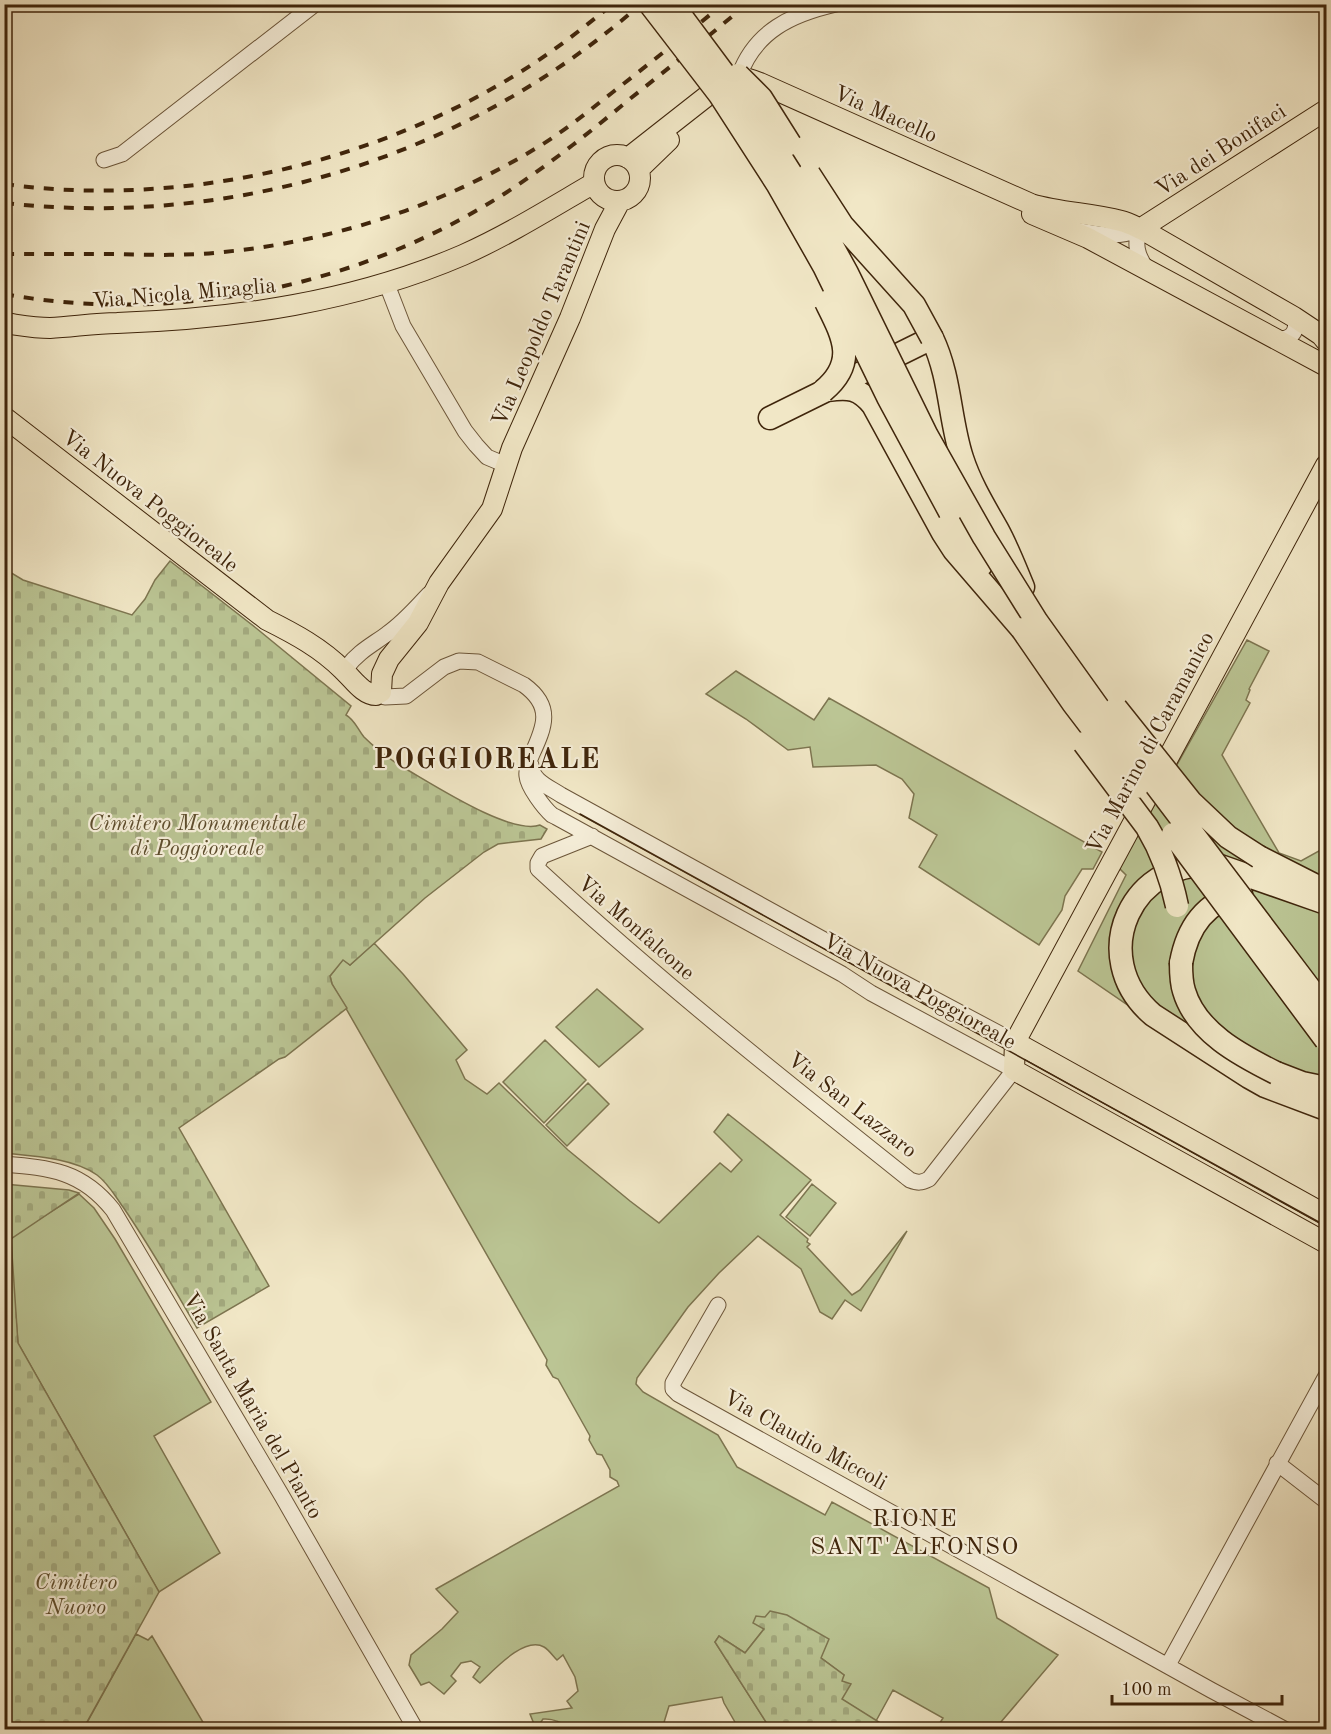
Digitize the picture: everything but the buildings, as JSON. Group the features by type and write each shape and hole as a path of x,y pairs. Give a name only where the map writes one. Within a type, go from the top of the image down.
{"highway":[{"path":"651,4 700,56 761,98 842,225 914,305 932,338 944,368 962,459 969,478 1006,548 1054,700 1147,827 1162,854 1170,875 1180,922 1182,984 1196,1017 1212,1033 1242,1054 1302,1083 1326,1088"},
{"path":"672,4 720,95 801,223 888,397 972,550 1112,728 1326,1010"},
{"path":"700,56 734,142 803,259 841,335 844,345 844,364 836,379 823,391"},
{"path":"770,418 932,338"},
{"path":"823,391 852,389 866,397 873,405 954,550 1109,699 1191,802 1228,837 1259,857 1326,892"},
{"path":"1030,625 1073,703 1326,1040"},
{"path":"1326,903 1220,866 1187,866 1160,877 1146,889 1130,910 1120,943 1124,974 1131,991 1153,1015 1249,1077 1288,1096 1326,1109"},
{"path":"1181,963 1187,937 1202,916 1217,903 1235,896 1257,892 1274,894 1326,912"}],"main road":[{"path":"594,183 593,175 596,168 606,157 621,155 633,163 725,89 731,79 739,76"},
{"name":"Via Macello","path":"739,76 1030,208"},
{"name":"Via Macello","path":"725,89 748,87 758,90 1030,208"},
{"name":"Via dei Bonifaci","path":"1140,229 1326,110"},
{"name":"Via Leopoldo Tarantini","path":"594,183 602,196 609,200 620,201 631,197 637,191 640,176 633,163"},
{"name":"Via Nicola Miraglia","path":"4,323 48,328 223,316 299,304 386,282 465,254 507,233 594,183"},
{"path":"575,194 590,198 602,211 605,229"},
{"name":"Via Leopoldo Tarantini","path":"383,691 388,659 418,623 439,583 492,508 506,465 570,318 605,229 620,201"},
{"path":"1030,208 1326,366"},
{"path":"1030,208 1047,208 1117,220 1140,229 1293,317 1321,335 1326,341 1310,348 1299,348 1282,342"},
{"name":"Via Nuova Poggioreale","path":"4,417 267,620 308,641 338,665 367,693 373,696 379,694 382,688 383,691"},
{"name":"Via Marino di Caramanico","path":"1015,1042 1326,465"},
{"path":"1014,1070 1015,1042"},
{"name":"Via Nuova Poggioreale","path":"1015,1042 1326,1215"},
{"name":"Via Nuova Poggioreale","path":"1014,1070 1326,1243"}],"street":[{"path":"104,160 122,154 315,4"},
{"path":"739,76 745,61 765,36 798,16 836,4"},
{"path":"700,56 725,89"},
{"path":"1068,229 1118,236 1140,229"},
{"path":"1140,229 1136,238 1137,248 1146,268"},
{"path":"1146,268 1144,261 1148,251 1159,245 1168,245"},
{"path":"386,282 403,326 465,431 487,458 506,465"},
{"path":"1282,342 1282,339 1293,334 1296,329 1293,317"},
{"path":"347,667 354,658 404,620 439,583"},
{"name":"Via Nuova Poggioreale","path":"383,691 406,696 444,667 468,660 478,662 524,685 541,703 545,718 527,770 528,783 546,809 560,819 842,974 871,993 1014,1070"},
{"name":"Via Nuova Poggioreale","path":"533,753 531,766 536,778 570,800 1015,1042"},
{"path":"560,819 555,810 556,802 564,799 570,800"},
{"name":"Via Monfalcone","path":"592,836 542,856 538,869 606,931 760,1061"},
{"name":"Via San Lazzaro","path":"760,1061 916,1183 929,1179 1014,1070"},
{"name":"Via Santa Maria del Pianto","path":"4,1164 41,1168 78,1179 102,1196 113,1210 416,1730"},
{"name":"Via Claudio Miccoli","path":"718,1305 673,1383 673,1389 678,1394 1286,1730"},
{"path":"1168,1665 1326,1376"},
{"path":"1277,1464 1326,1501"}],"green space":[{"name":"Cimitero Monumentale di Poggioreale","path":"170,561 351,706 346,715 364,737 390,759 448,794 490,815 509,823 527,826 540,825 547,829 541,839 498,844 484,852 425,898 350,965 343,960 330,976 332,984 347,1008 285,1057 179,1128 269,1286 197,1328 143,1237 101,1178 87,1169 65,1161 4,1153 5,569 23,580 132,615"},
{"path":"1247,640 1269,651 1249,689 1246,700 1250,703 1222,755 1279,853 1301,861 1326,847 1326,881 1248,842 1240,853 1322,894 1229,861 1202,857 1179,860 1152,873 1128,902 1117,926 1113,949 1116,972 1128,994 1148,1018 1154,1008 1142,995 1134,980 1127,948 1129,931 1144,900 1161,883 1180,873 1217,872 1236,876 1326,908 1326,1081 1317,1081 1272,1063 1266,1075 1326,1095 1326,1119 1148,1019 1078,971 1126,875 1119,868"},
{"path":"736,671 814,720 829,698 1102,852 1093,869 1082,869 1065,896 1062,910 1039,945 919,867 937,835 909,818 914,794 902,779 876,765 813,767 810,747 788,750 746,719 706,694"},
{"path":"374,943 467,1050 456,1060 465,1079 487,1094 499,1083 568,1150 659,1223 720,1163 731,1172 742,1160 714,1132 728,1114 811,1180 780,1215 808,1239 807,1242 810,1244 807,1247 852,1295 860,1290 907,1231 861,1311 845,1300 832,1319 820,1312 801,1269 758,1236 688,1307 637,1378 636,1384 643,1392 718,1435 737,1467 825,1515 832,1502 989,1588 997,1618 1058,1655 995,1729 936,1729 943,1718 893,1690 876,1721 841,1699 841,1681 844,1675 821,1658 764,1629 745,1653 719,1636 715,1642 766,1722 763,1729 739,1729 722,1697 669,1706 662,1729 570,1729 558,1721 543,1719 536,1729 530,1714 572,1708 567,1701 578,1691 575,1677 563,1655 557,1660 546,1648 536,1645 528,1646 510,1656 480,1683 473,1677 480,1667 471,1661 461,1663 451,1676 456,1681 444,1694 429,1682 421,1685 409,1665 411,1655 458,1612 436,1589 619,1486 617,1481 610,1477 610,1470 602,1455 597,1454 589,1440 590,1436 558,1379 553,1377 546,1365 547,1360 332,984 330,976 343,959 350,965"},
{"path":"597,989 643,1029 599,1067 556,1027"},
{"path":"545,1040 586,1080 544,1123 503,1082"},
{"path":"588,1083 609,1104 567,1146 546,1125"},
{"name":"Cimitero Nuovo","path":"4,1184 79,1193 11,1239 18,1343 159,1592 83,1729 5,1729"},
{"path":"812,1184 836,1203 810,1236 786,1217"},
{"path":"79,1194 94,1208 115,1239 211,1402 154,1436 220,1553 159,1592 18,1343 9,1238"},
{"path":"770,1611 787,1615 829,1639 821,1658 844,1675 842,1681 851,1684 842,1699 890,1729 763,1729 766,1722 715,1642 719,1636 745,1653 764,1629 753,1623 756,1616 765,1617"},
{"path":"136,1634 148,1640 152,1636 207,1729 83,1730"}],"tram line":[{"path":"580,814 1326,1226"}],"railway":[{"path":"4,184 73,190 142,190 212,183 281,170 349,151 414,127 477,97 536,62 613,4"},
{"path":"4,203 90,208 176,204 261,192 344,171 424,141 500,103 573,58 641,4"},
{"path":"4,254 168,255 223,252 307,239 389,216 468,185 543,144 723,4"},
{"path":"4,294 69,302 134,305 199,301 263,290 327,275 388,253 448,226 521,183 585,136 747,4"}],"district":[{"name":"POGGIOREALE","path":"487,758"},
{"name":"RIONE SANT'ALFONSO","path":"915,1532"}]}
